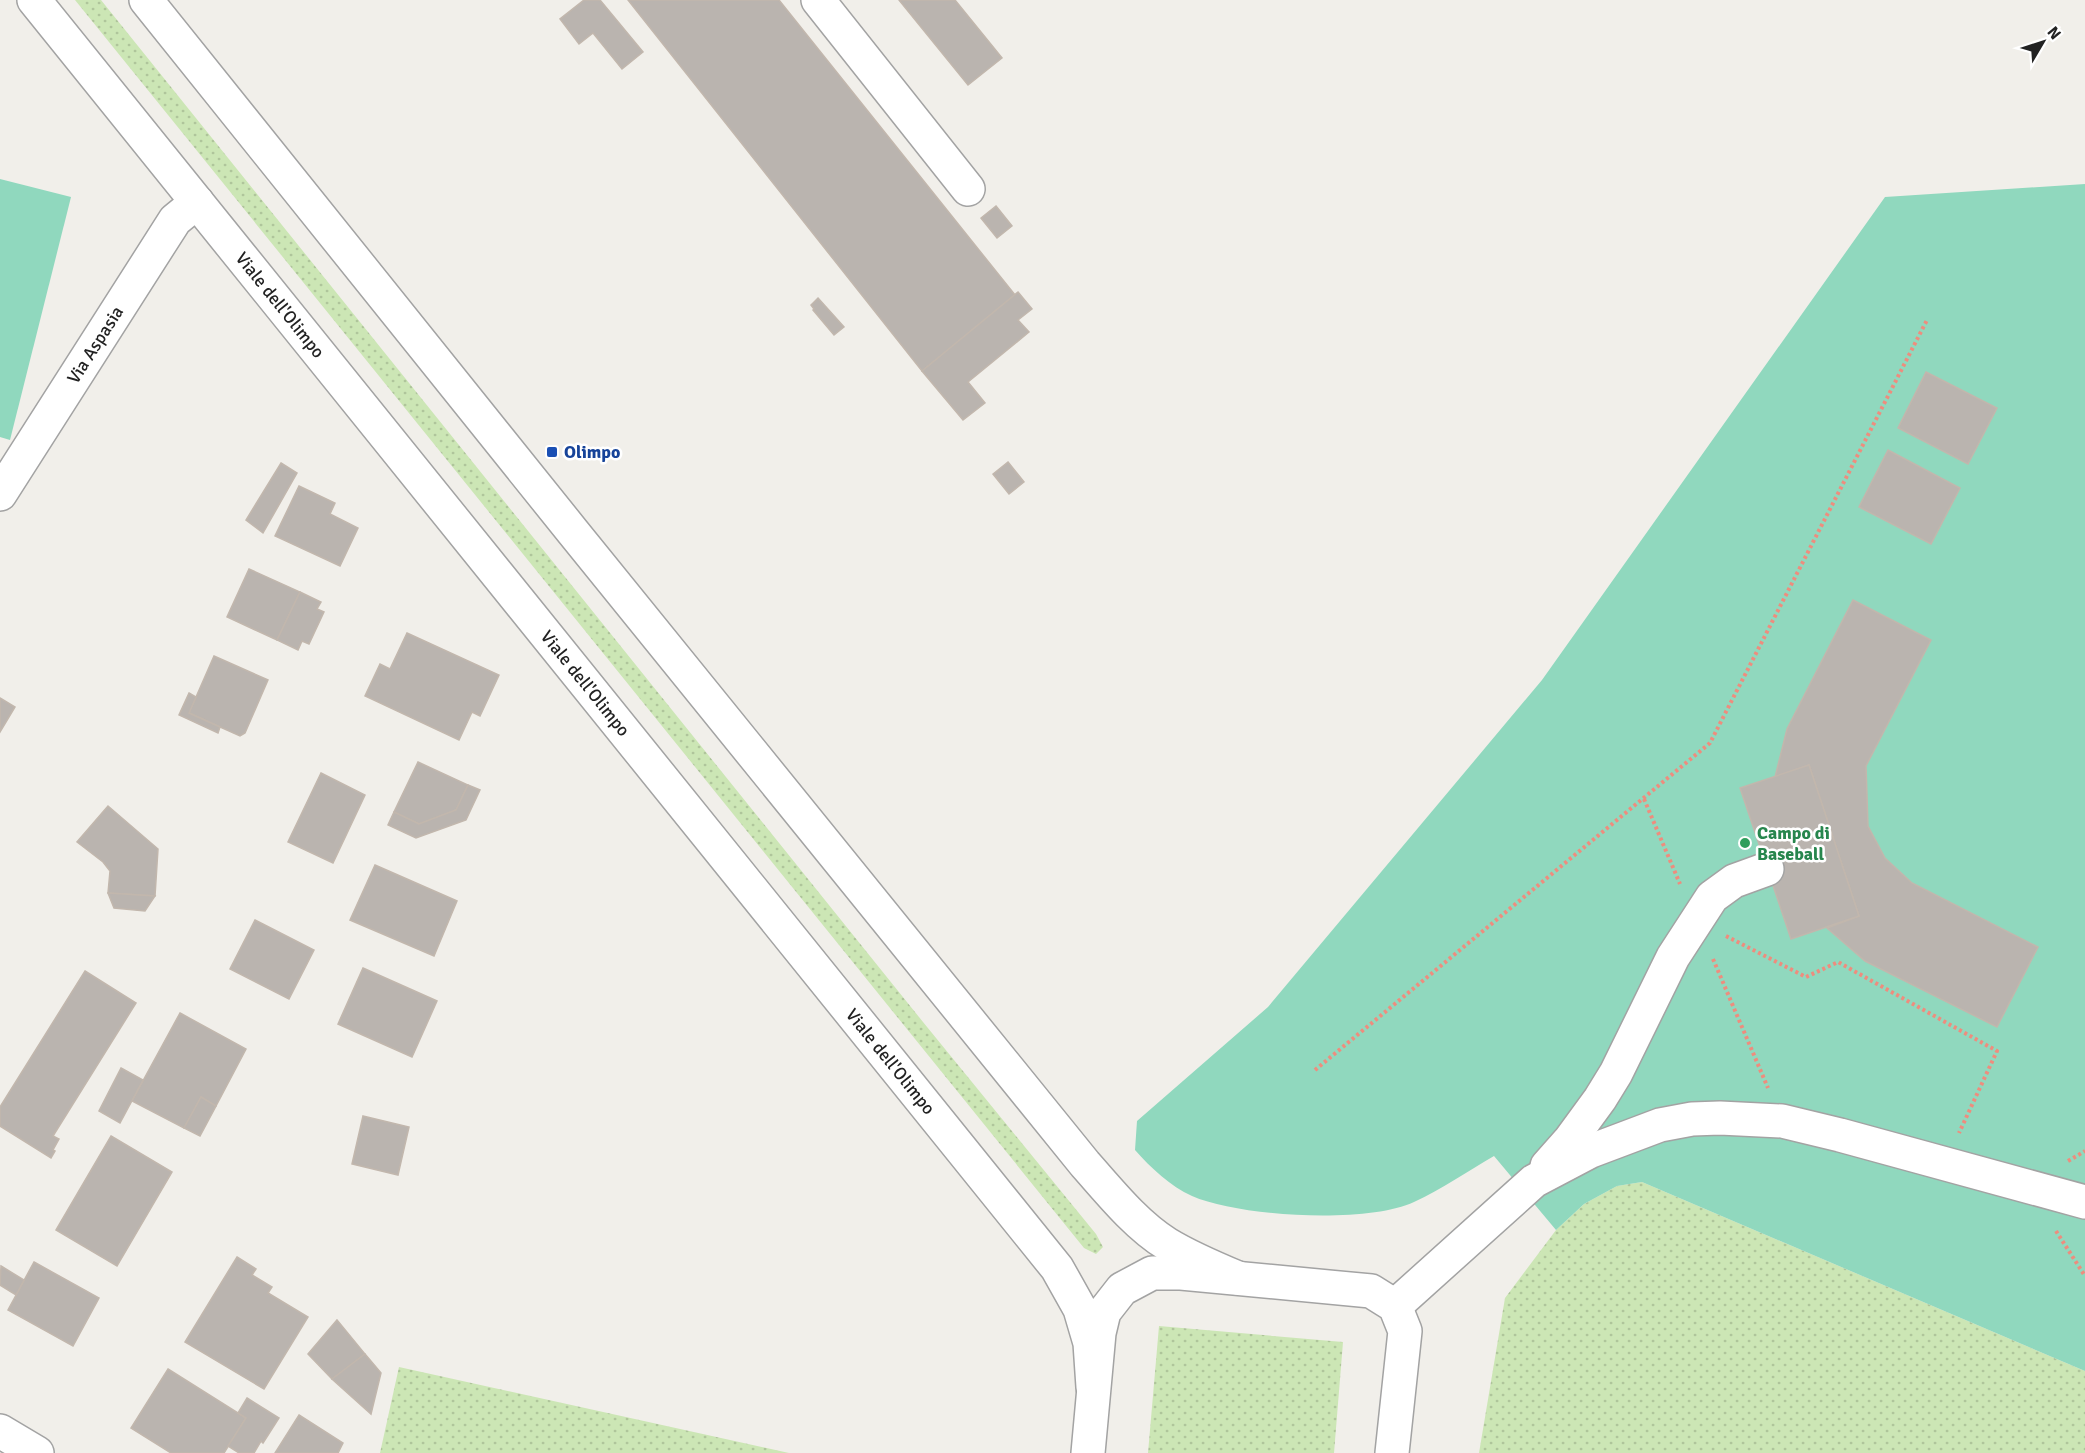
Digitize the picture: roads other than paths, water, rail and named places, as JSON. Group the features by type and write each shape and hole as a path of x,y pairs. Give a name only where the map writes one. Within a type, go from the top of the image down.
{"street":[{"name":"Viale dell'Olimpo","path":"34,0 1057,1268 1080,1309 1090,1343 1093,1387"},
{"path":"146,0 1085,1164 1125,1209 1165,1243 1208,1266 1238,1278"},
{"path":"818,0 968,189"},
{"name":"Via Aspasia","path":"0,494 9,460 175,220 197,202"},
{"path":"1395,1306 1534,1181 1570,1140 1600,1100 1673,957 1712,897 1734,881 1767,869"},
{"path":"1534,1181 1590,1151 1659,1125 1692,1119 1720,1118 1782,1121 2085,1202"},
{"path":"1088,1452 1099,1333 1104,1312 1122,1289 1152,1273 1180,1273 1371,1291 1395,1306 1405,1331 1392,1453"},
{"path":"0,1431 37,1453"}],"place":[{"name":"Olimpo","path":"552,452"},
{"name":"Campo di Baseball","path":"1745,843"}]}
